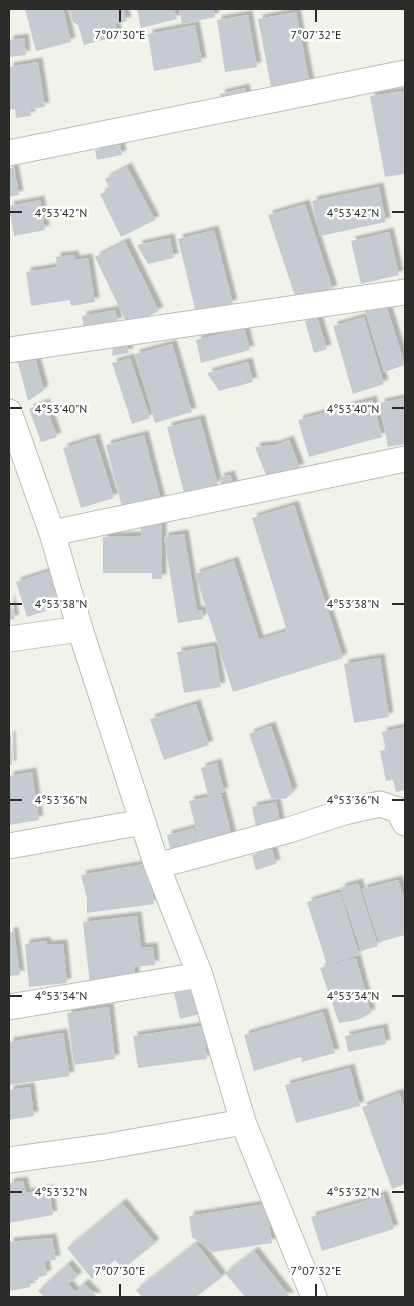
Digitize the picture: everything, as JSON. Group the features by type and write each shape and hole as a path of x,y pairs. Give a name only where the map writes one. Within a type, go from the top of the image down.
{"street":[{"path":"9,153 405,73"},
{"path":"9,350 405,292"},
{"path":"9,412 52,533 80,629 157,866 200,975 244,1122 314,1297"},
{"path":"52,533 405,459"},
{"path":"9,639 80,629"},
{"path":"157,866 289,830 344,812 380,804 398,810 405,823"},
{"path":"9,846 143,822"},
{"path":"9,1007 200,975"},
{"path":"9,1160 113,1145 244,1122"}],"building":[{"path":"25,9 63,9 71,42 36,51"},
{"path":"69,9 123,9 127,21 115,24 118,36 84,45 78,25 73,22"},
{"path":"137,9 174,9 177,19 141,28"},
{"path":"179,9 213,9 215,17 182,24"},
{"path":"296,12 311,90 273,97 258,19"},
{"path":"248,15 257,67 225,72 217,20"},
{"path":"195,25 202,62 154,71 148,34"},
{"path":"24,38 26,55 9,57 9,40"},
{"path":"38,62 45,107 30,109 31,116 16,118 15,109 9,110 9,67"},
{"path":"245,88 247,98 223,104 220,94"},
{"path":"403,91 405,102 405,174 385,177 370,96"},
{"path":"120,145 122,155 97,160 95,150"},
{"path":"127,167 155,220 121,237 100,194 110,189 105,179"},
{"path":"9,168 14,168 19,195 9,197"},
{"path":"379,187 386,222 320,236 312,201"},
{"path":"40,200 45,230 14,236 9,206"},
{"path":"305,204 333,290 297,302 268,215"},
{"path":"214,230 233,304 196,313 178,239"},
{"path":"389,232 399,275 361,284 351,241"},
{"path":"170,238 174,258 148,264 137,245"},
{"path":"125,242 159,311 128,326 95,257"},
{"path":"74,255 75,260 88,258 95,302 71,306 70,300 31,306 26,272 57,267 56,257"},
{"path":"386,305 405,365 384,372 365,311"},
{"path":"115,310 118,322 84,329 82,316"},
{"path":"317,317 327,349 314,353 305,321"},
{"path":"364,317 384,384 353,394 333,326"},
{"path":"244,328 250,350 201,363 196,340"},
{"path":"127,344 129,353 112,356 113,347"},
{"path":"172,344 192,412 155,423 135,354"},
{"path":"34,354 44,390 28,401 17,359"},
{"path":"130,358 150,418 132,424 112,363"},
{"path":"248,362 253,382 219,391 207,373"},
{"path":"405,398 405,444 388,447 380,403"},
{"path":"372,400 382,437 309,457 298,420"},
{"path":"45,403 57,437 41,442 29,409"},
{"path":"200,419 218,485 184,493 167,427"},
{"path":"144,435 161,501 123,511 106,445"},
{"path":"95,438 114,498 81,508 63,448"},
{"path":"289,440 300,468 268,480 255,447 276,445"},
{"path":"230,475 234,486 223,489 219,478"},
{"path":"294,505 343,658 233,692 195,574 234,561 259,640 287,631 252,518"},
{"path":"141,524 162,524 162,579 152,579 152,573 103,573 103,537 141,536"},
{"path":"184,534 197,611 202,610 203,619 178,623 164,537"},
{"path":"53,570 65,605 27,617 16,582"},
{"path":"9,597 15,619 9,620"},
{"path":"214,646 221,687 184,693 177,652"},
{"path":"380,658 389,717 354,723 344,664"},
{"path":"196,704 209,745 164,760 150,719"},
{"path":"271,726 293,791 286,799 271,798 249,734"},
{"path":"405,727 405,790 396,792 393,780 386,781 380,751 386,750 382,732"},
{"path":"9,735 11,735 12,765 9,765"},
{"path":"217,763 224,792 208,796 201,768"},
{"path":"32,772 39,820 9,825 9,776"},
{"path":"221,794 232,837 200,845 189,801"},
{"path":"276,802 281,827 257,832 252,807"},
{"path":"194,828 199,844 171,852 167,835"},
{"path":"272,849 276,864 256,870 252,855"},
{"path":"145,864 152,888 154,904 87,913 87,898 81,875"},
{"path":"398,880 405,901 405,935 379,942 362,889"},
{"path":"358,883 378,946 361,951 340,888"},
{"path":"340,892 359,955 327,965 307,902"},
{"path":"137,916 141,948 153,947 155,965 134,967 136,980 90,985 83,922"},
{"path":"9,932 14,932 20,975 9,976"},
{"path":"46,941 47,945 63,944 67,983 29,987 25,944"},
{"path":"356,958 371,1013 358,1020 339,1023 320,968"},
{"path":"195,989 200,1014 180,1019 174,993"},
{"path":"109,1007 115,1059 74,1065 67,1013"},
{"path":"323,1012 335,1053 302,1062 301,1057 254,1071 244,1035"},
{"path":"203,1026 207,1059 138,1068 133,1036"},
{"path":"383,1028 386,1044 348,1052 345,1036"},
{"path":"63,1033 70,1076 9,1085 9,1042"},
{"path":"350,1068 360,1106 296,1123 285,1085"},
{"path":"30,1087 34,1116 9,1120 9,1090"},
{"path":"399,1093 405,1110 405,1184 392,1189 362,1107"},
{"path":"23,1181 26,1193 49,1189 53,1215 9,1223 9,1183"},
{"path":"383,1195 394,1229 322,1251 311,1217"},
{"path":"122,1203 155,1243 123,1269 115,1260 92,1279 67,1248"},
{"path":"266,1204 272,1243 213,1252 192,1237 189,1216"},
{"path":"52,1238 56,1260 45,1261 47,1275 38,1277 38,1280 29,1281 31,1287 9,1291 9,1242"},
{"path":"196,1243 222,1277 196,1297 142,1297 136,1290"},
{"path":"254,1251 290,1297 245,1297 225,1273"},
{"path":"68,1264 78,1276 68,1284 75,1292 84,1283 97,1297 44,1297 38,1291"}]}
